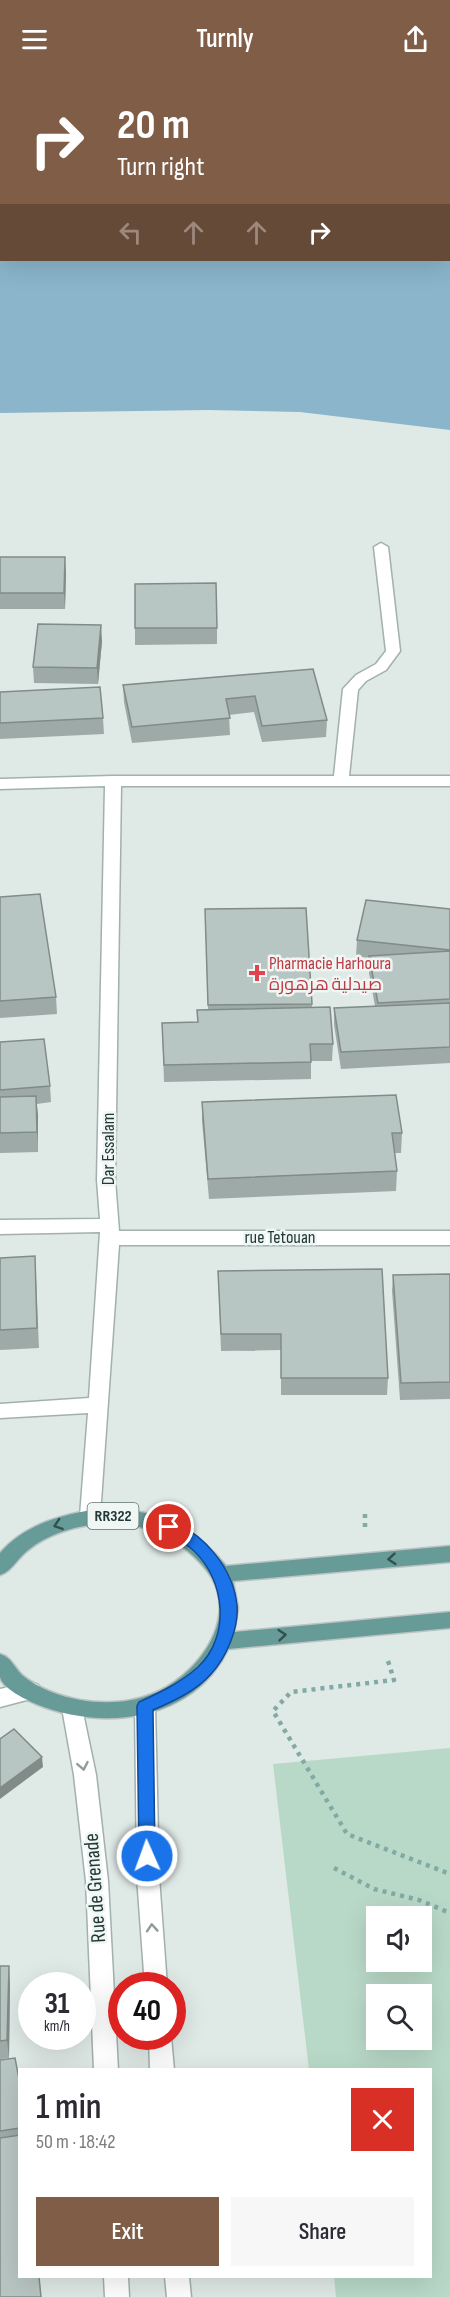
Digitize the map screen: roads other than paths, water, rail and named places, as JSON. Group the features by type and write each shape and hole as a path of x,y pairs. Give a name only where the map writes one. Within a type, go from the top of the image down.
{"main road":[{"name":"RR322","path":"0,1567 23,1542 55,1525 90,1516 130,1516 169,1527 200,1547 221,1574 230,1607 224,1641 206,1669 178,1692 145,1706 108,1711 72,1708 31,1691 15,1681 0,1662"},
{"path":"221,1574 450,1554"},
{"path":"224,1641 450,1620"}],"street":[{"path":"340,781 351,689 361,678 381,667 393,651 381,547"},
{"path":"0,784 113,781 450,781"},
{"name":"Dar Essalam","path":"90,1516 110,1232 106,1180 113,781"},
{"name":"rue Tetouan","path":"0,1227 110,1232 450,1238"},
{"path":"0,1411 99,1405"},
{"path":"0,1698 31,1691"},
{"path":"145,1706 148,1877 155,1972"},
{"name":"Rue de Grenade","path":"72,1708 85,1775 97,1881 106,2068"},
{"path":"161,2050 162,2068"},
{"path":"116,2278 117,2297"},
{"path":"177,2278 179,2297"}],"water":[{"path":"0,261 450,261 450,430 300,412 208,410 0,413"}],"place":[{"name":"Pharmacie Harhoura صيدلية هرهورة","path":"257,973"}]}
